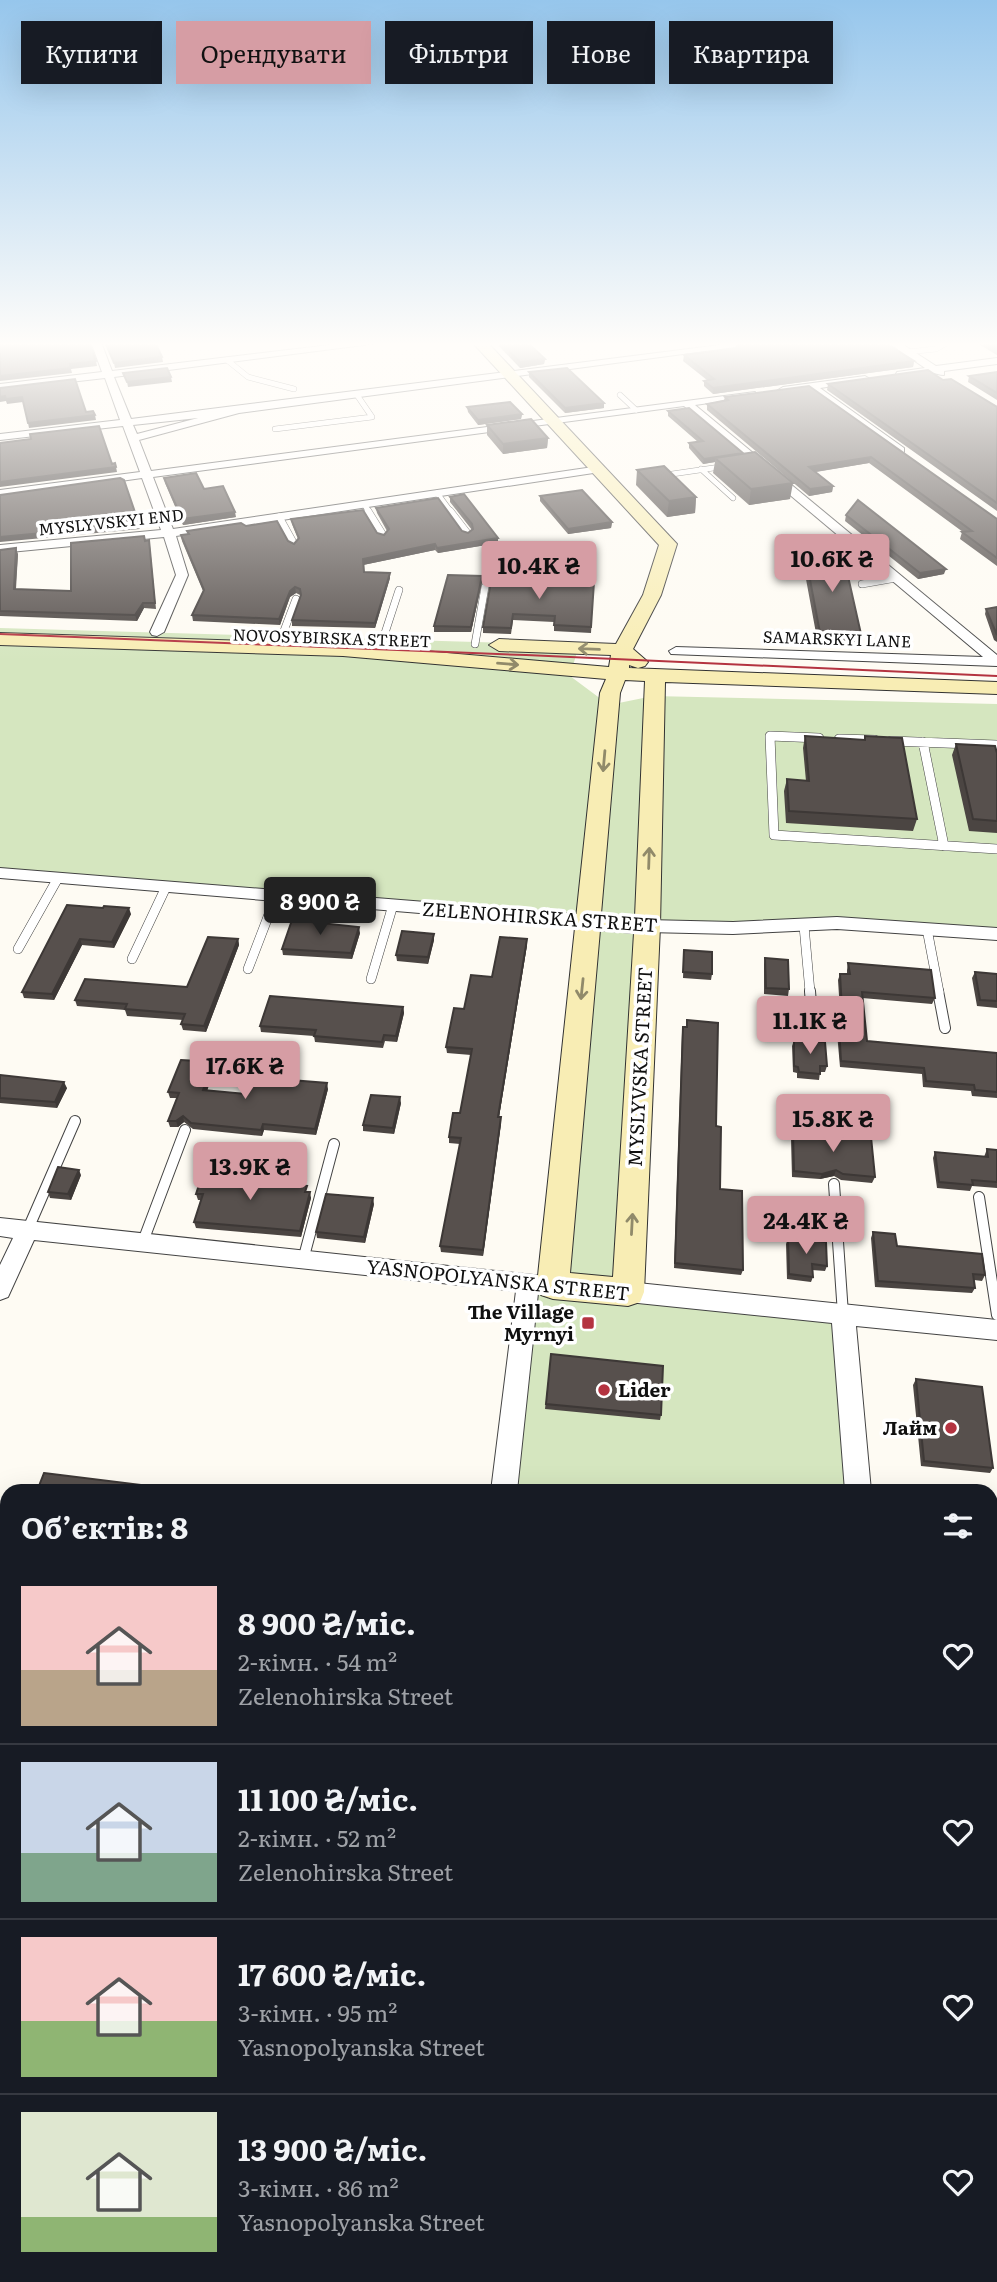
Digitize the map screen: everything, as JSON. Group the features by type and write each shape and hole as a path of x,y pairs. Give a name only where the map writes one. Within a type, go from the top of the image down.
{"street":[{"path":"136,448 169,533 182,575 157,632"},
{"path":"0,494 347,448"},
{"path":"505,1484 540,1284 589,921 614,683 622,650 652,595 668,544 580,448"},
{"name":"SAMARSKYI LANE","path":"737,448 997,662"},
{"path":"897,448 909,457"},
{"name":"MYSLYVSKYI END","path":"0,549 169,533 600,469"},
{"name":"NOVOSYBIRSKA STREET","path":"0,628 383,639 587,671 614,683"},
{"name":"NOVOSYBIRSKA STREET","path":"0,639 471,652 622,650"},
{"path":"622,650 655,674"},
{"name":"SAMARSKYI LANE","path":"676,650 997,662"},
{"path":"614,683 655,674 997,688"},
{"name":"MYSLYVSKA STREET","path":"628,1292 647,926 655,674"},
{"name":"ZELENOHIRSKA STREET","path":"0,873 647,926 804,926 837,923 997,934"},
{"name":"YASNOPOLYANSKA STREET","path":"0,1227 142,1244 997,1330"},
{"path":"0,1290 28,1229"},
{"path":"843,1314 857,1484"}],"lane":[{"path":"672,474 735,465"},
{"path":"702,470 733,498"},
{"path":"437,493 467,533"},
{"path":"364,504 383,535"},
{"path":"279,517 294,544"},
{"path":"862,584 896,578"},
{"path":"471,652 485,587"},
{"path":"383,639 399,590"},
{"path":"282,636 296,599"},
{"path":"997,745 770,736 774,835 997,849"},
{"path":"923,742 944,846"},
{"path":"18,949 58,878"},
{"path":"132,959 166,887"},
{"path":"248,969 276,896"},
{"path":"371,979 393,905"},
{"path":"804,926 812,1017"},
{"path":"928,929 945,1028"},
{"path":"28,1229 75,1121"},
{"path":"142,1244 185,1130"},
{"path":"303,1260 334,1144"},
{"path":"834,1184 843,1314"},
{"path":"979,1197 997,1315"}],"green space":[{"path":"0,628 579,645 570,676 609,705 653,696 997,704 997,934 837,923 648,926 628,1292 843,1314 857,1484 505,1484 528,1283 552,1285 588,921 0,873"}],"building":[{"path":"0,448 107,448 112,464 115,463 116,467 0,482"},
{"path":"694,448 738,448 743,453 704,459"},
{"path":"761,448 897,448 997,519 997,558 962,532 972,531 871,457 809,467 833,486 810,489"},
{"path":"920,448 997,448 997,503"},
{"path":"755,452 793,483 751,489 715,458"},
{"path":"664,466 696,497 669,501 637,470"},
{"path":"196,473 204,489 223,486 235,512 182,519 164,478"},
{"path":"120,478 124,480 139,524 0,537 0,495"},
{"path":"582,490 612,522 568,529 540,496"},
{"path":"464,494 498,538 437,548 435,544 363,559 364,572 390,573 375,623 292,620 301,595 300,589 295,587 290,591 279,619 192,615 204,590 181,535 189,534 187,531 277,521 288,541 294,544 299,538 291,519 363,510 377,533 384,535 389,529 376,508 438,498 462,531 468,533 473,529 472,524 450,497"},
{"path":"858,500 946,569 920,573 846,515"},
{"path":"144,536 145,541 149,540 155,603 143,603 135,615 0,611 0,550 16,548 14,589 71,591 71,543"},
{"path":"805,553 843,554 861,634 820,633"},
{"path":"448,575 482,576 471,627 434,626"},
{"path":"488,576 594,582 591,627 554,625 555,616 513,614 511,628 483,627 491,582"},
{"path":"997,607 997,635 986,609"},
{"path":"805,736 865,740 865,736 902,738 917,819 789,811 787,779 809,781"},
{"path":"956,744 995,746 997,821 973,819"},
{"path":"67,905 129,908 112,942 80,939 52,994 22,992"},
{"path":"292,920 359,927 351,953 282,949"},
{"path":"402,931 434,934 428,957 396,955"},
{"path":"208,937 238,939 204,1026 181,1024 185,1014 125,1009 127,1004 75,1000 85,979 187,987"},
{"path":"500,937 527,939 498,1117 501,1117 483,1250 440,1246 461,1138 449,1137 453,1113 460,1113 472,1049 446,1047 454,1008 464,1009 471,975 492,977"},
{"path":"684,950 712,952 712,974 683,972"},
{"path":"765,958 788,960 789,989 766,988"},
{"path":"848,963 931,970 935,998 862,992 867,1041 997,1053 997,1092 975,1090 974,1085 926,1081 924,1068 841,1061 839,1027 843,1027 840,974 850,974"},
{"path":"975,972 997,974 997,1001 980,1000"},
{"path":"270,996 403,1007 396,1036 384,1035 382,1042 314,1036 316,1030 260,1026"},
{"path":"687,1020 718,1023 716,1126 721,1127 720,1189 742,1191 743,1270 675,1263 683,1027 687,1027"},
{"path":"794,1040 825,1042 827,1066 820,1066 820,1074 799,1072 798,1067 794,1066"},
{"path":"181,1060 213,1062 203,1090 246,1094 253,1073 279,1076 278,1079 327,1083 315,1129 263,1124 261,1130 191,1123 183,1116 176,1121 168,1121 179,1093 168,1092"},
{"path":"0,1075 64,1082 55,1102 0,1098"},
{"path":"371,1095 400,1097 393,1128 363,1125"},
{"path":"793,1133 871,1137 875,1177 843,1174 836,1170 822,1174 794,1171"},
{"path":"987,1149 997,1150 997,1182 972,1180 973,1185 939,1182 935,1152 988,1157"},
{"path":"58,1167 79,1170 68,1194 48,1192"},
{"path":"204,1170 241,1173 239,1180 307,1186 305,1192 310,1192 300,1231 194,1222 203,1194 196,1194"},
{"path":"326,1194 373,1198 364,1237 316,1232"},
{"path":"873,1232 895,1234 897,1246 982,1254 985,1275 973,1274 975,1288 878,1281"},
{"path":"788,1238 826,1242 827,1266 812,1264 813,1277 789,1274"},
{"path":"551,1354 663,1366 661,1415 546,1404"},
{"path":"916,1379 982,1387 993,1468 924,1461"},
{"path":"44,1473 134,1484 40,1484"}],"tram line":[{"path":"0,634 997,676"}],"place":[{"name":"The Village Myrnyi","path":"588,1323"},
{"name":"Lider","path":"604,1390"},
{"name":"Лайм","path":"951,1428"}]}
